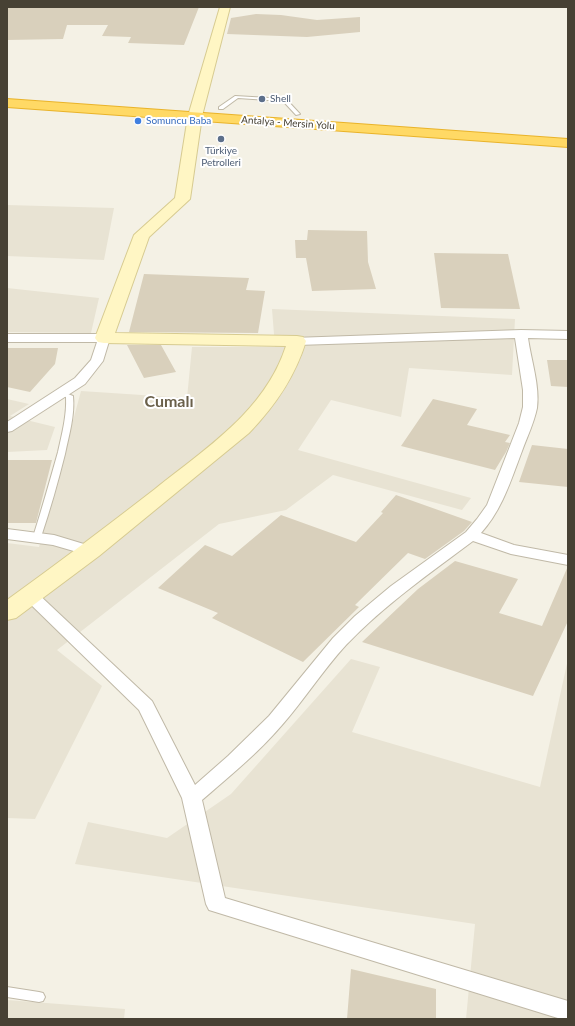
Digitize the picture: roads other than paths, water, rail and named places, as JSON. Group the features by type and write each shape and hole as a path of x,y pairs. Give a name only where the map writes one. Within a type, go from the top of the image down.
{"highway":[{"name":"Antalya - Mersin Yolu","path":"7,93 568,143"},
{"name":"Antalya - Mersin Yolu","path":"7,103 197,111 221,108 568,133"}],"street":[{"path":"7,428 63,394 90,371 97,361 142,234 182,199 197,111 225,7"},
{"path":"7,338 297,341 521,334 568,335"},
{"path":"192,798 236,761 275,720 338,642 361,620 397,590 471,535 483,522 494,505 526,423 530,407 530,390 521,334"},
{"path":"7,612 91,551 236,434 251,420 274,393 284,376 292,358 297,341"},
{"path":"7,534 38,537 71,544 91,551"},
{"path":"471,535 511,549 568,560"},
{"path":"29,595 146,706 192,798 216,904 568,1011"}],"lane":[{"path":"38,537 68,421 70,399 69,396 63,394"},
{"path":"7,992 39,996"}],"place":[{"name":"Shell","path":"262,99"},
{"name":"Somuncu Baba","path":"138,121"},
{"name":"Türkiye Petrolleri","path":"221,139"}],"district":[{"name":"Cumalı","path":"169,402"}]}
